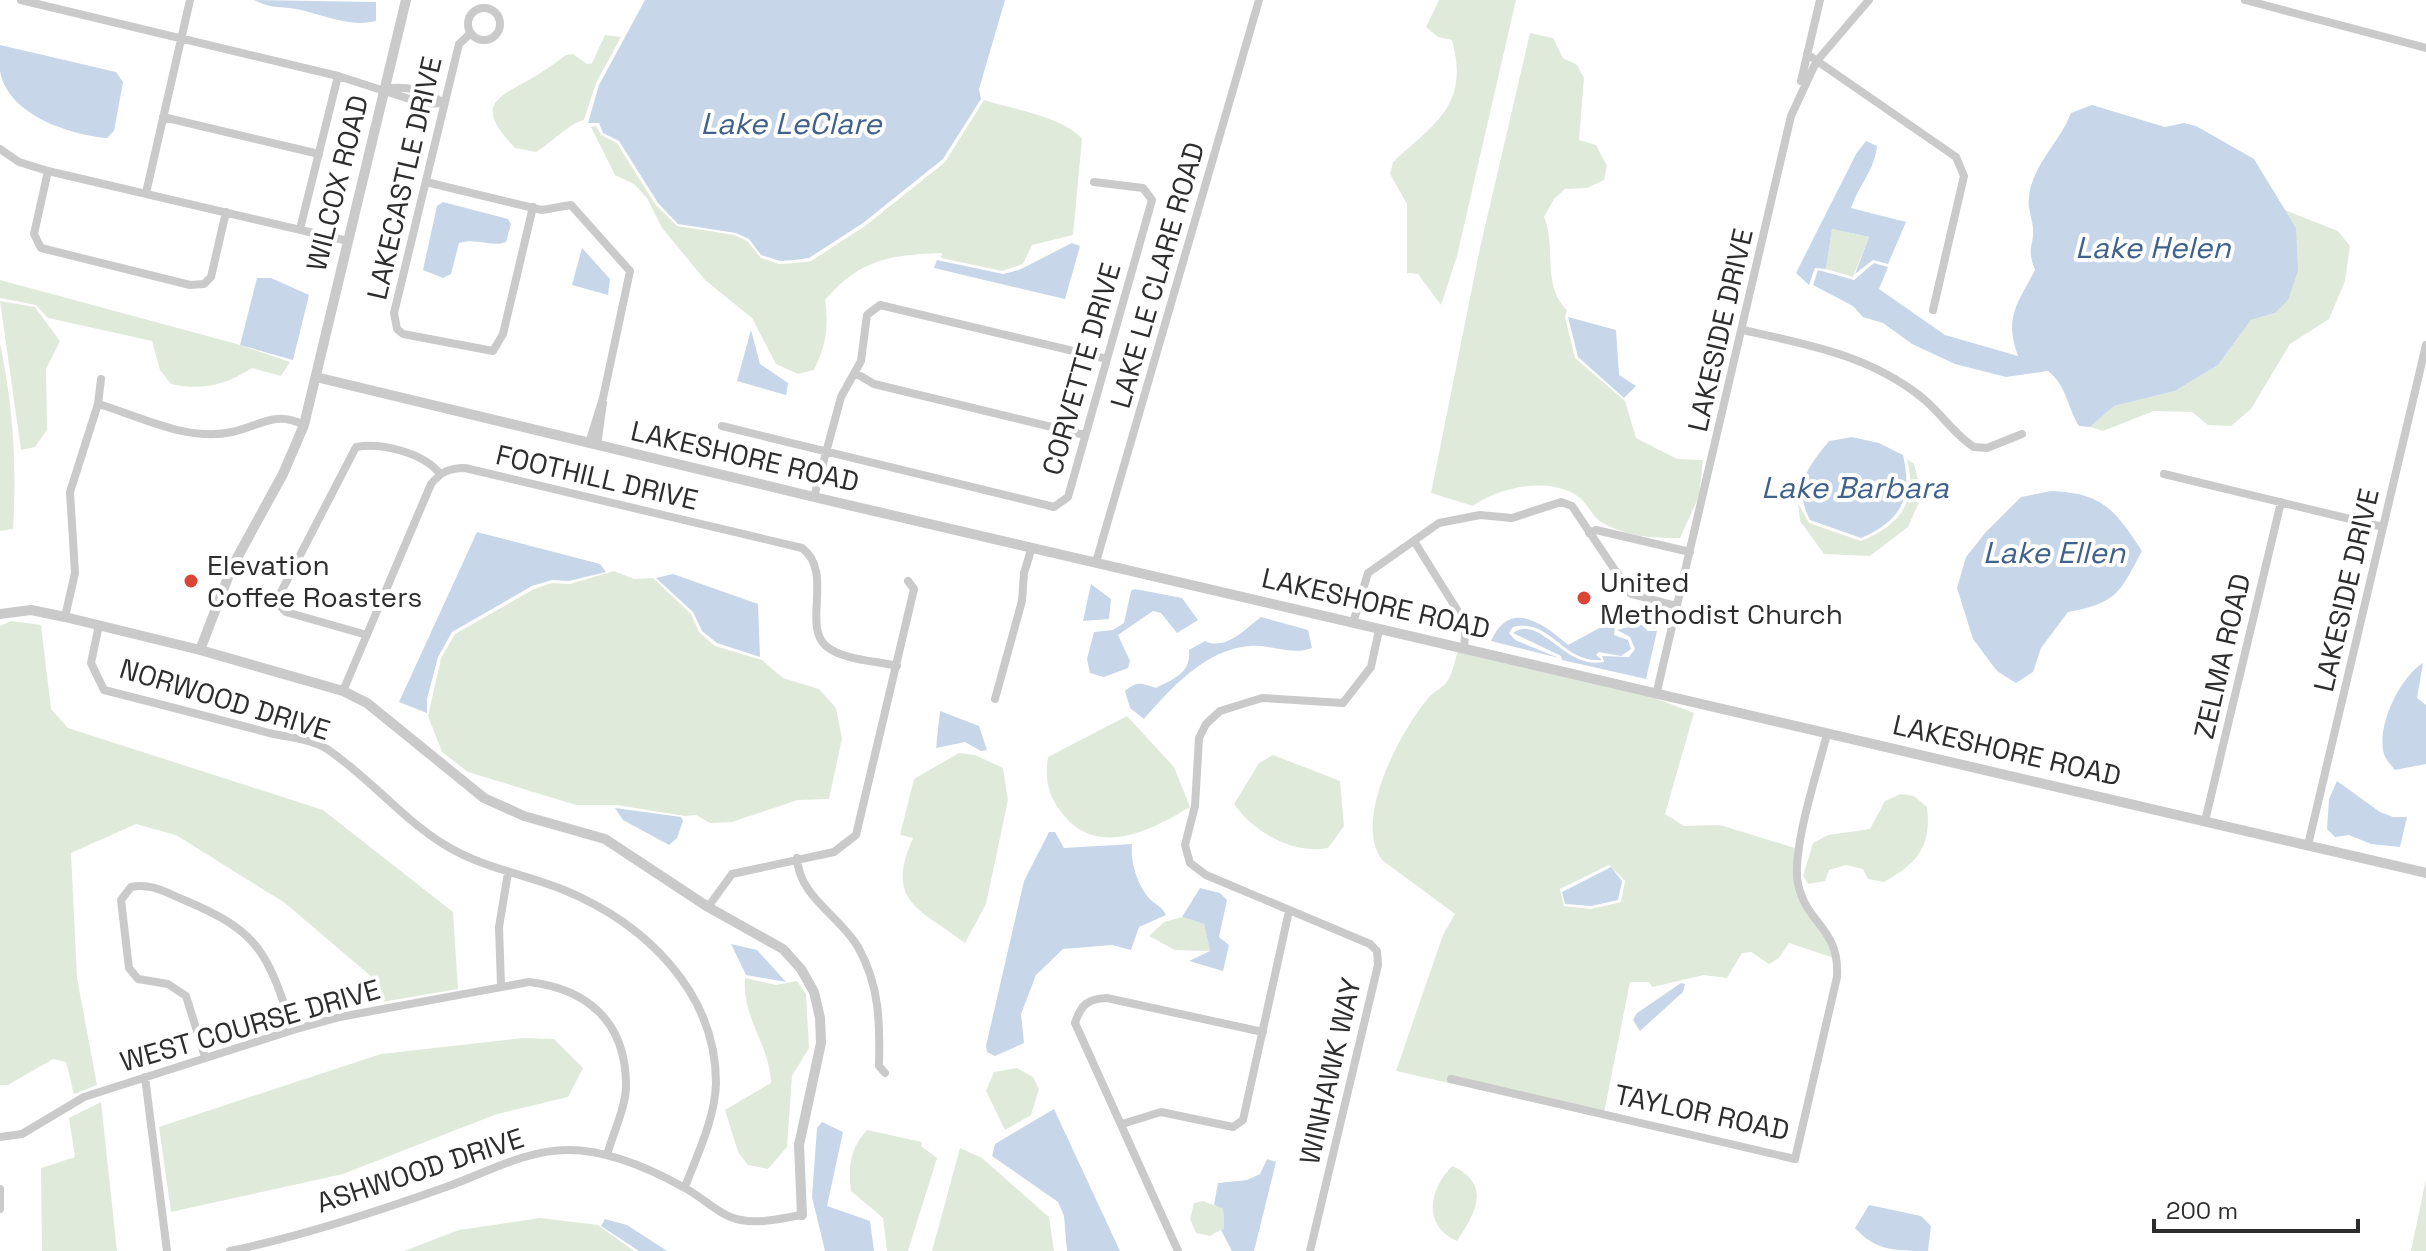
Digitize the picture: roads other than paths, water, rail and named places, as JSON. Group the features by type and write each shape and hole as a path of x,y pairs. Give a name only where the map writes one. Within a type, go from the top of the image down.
{"street":[{"path":"21,0 385,89 400,87 428,93 444,103"},
{"path":"146,193 190,0"},
{"name":"WILCOX ROAD","path":"200,650 232,567 283,474 304,425 406,0"},
{"name":"LAKE LE CLARE ROAD","path":"1096,562 1259,0"},
{"path":"1799,95 1820,0"},
{"name":"LAKESIDE DRIVE","path":"1657,691 1799,95 1816,62 1869,0"},
{"path":"2245,0 2426,48"},
{"name":"LAKECASTLE DRIVE","path":"471,33 459,44 444,103 394,313 397,329 403,334 493,351 503,334 533,207"},
{"path":"1807,54 1962,164 1964,176 1933,310"},
{"path":"300,229 338,76"},
{"path":"163,117 319,154"},
{"path":"0,149 19,162 48,171 348,241"},
{"path":"48,171 34,234 41,248 190,285 204,284 211,277 226,212"},
{"path":"426,182 533,207 551,210 567,204 576,207 630,271 603,398 604,417 593,444"},
{"name":"CORVETTE DRIVE","path":"722,426 1054,507 1068,497 1152,200 1143,188 1094,182"},
{"path":"814,497 841,397 857,374 867,315 880,305 1107,359"},
{"path":"1743,330 1833,350 1877,367 1922,397 1974,447 1987,448 2022,434"},
{"name":"LAKESIDE DRIVE","path":"2308,845 2426,345"},
{"path":"857,374 874,384 1085,435"},
{"name":"LAKESHORE ROAD","path":"316,377 1379,630 1657,691 1827,734 2426,873"},
{"path":"65,617 75,573 70,492 98,404 101,379"},
{"path":"98,404 198,435 231,432 275,416 304,425"},
{"path":"343,691 367,635 431,484 440,474 420,457 367,445 356,447 280,594 279,605 286,612 367,635"},
{"name":"FOOTHILL DRIVE","path":"440,474 451,468 465,468 802,548 817,566 819,633 823,644 834,651 897,666"},
{"path":"2164,474 2383,527"},
{"path":"1353,623 1361,590 1372,570 1447,520 1480,515 1512,518 1561,502 1572,506 1631,594 1677,606"},
{"name":"ZELMA ROAD","path":"2205,821 2281,502"},
{"path":"1589,533 1596,530 1690,552"},
{"path":"1414,541 1466,624 1464,648"},
{"path":"995,699 1022,601 1024,573 1032,547"},
{"path":"708,907 732,874 834,852 856,835 914,589 908,581"},
{"path":"0,614 31,610 65,617 200,650 343,691 367,703 484,798 524,816 605,839 708,907 783,949 801,969 814,992 820,1018 821,1043 799,1145 802,1215"},
{"name":"NORWOOD DRIVE","path":"99,625 91,663 104,690 324,747 445,845 508,873 562,889 606,910 646,938 680,974 699,1007 711,1040 716,1084 708,1129 685,1187"},
{"name":"WINHAWK WAY","path":"1310,1251 1378,965 1377,951 1370,944 1206,875 1190,863 1185,845 1195,806 1199,738 1206,724 1220,711 1262,698 1343,703 1371,667 1379,630"},
{"name":"TAYLOR ROAD","path":"1451,1079 1795,1159 1837,977 1835,947 1806,906 1798,882 1799,852 1827,734"},
{"path":"797,858 804,887 845,928 869,969 880,1012 879,1066 885,1073"},
{"path":"501,985 499,927 508,873"},
{"path":"205,1057 186,996 168,984 138,979 129,968 121,900 131,887 146,884 226,917 250,935 272,968 293,1030"},
{"path":"1122,1124 1161,1112 1233,1127 1243,1120 1289,911"},
{"name":"WEST COURSE DRIVE","path":"0,1137 22,1134 84,1097 293,1030 501,985 529,982 553,984 577,994 597,1007 613,1029 623,1054 627,1086 607,1155"},
{"path":"1178,1251 1075,1023 1080,1007 1091,999 1107,998 1263,1032"},
{"path":"145,1077 167,1251"},
{"name":"ASHWOOD DRIVE","path":"230,1251 267,1243 444,1188 532,1154 568,1150 607,1155 685,1187 724,1214 742,1220 802,1215"},
{"path":"0,1189 0,1209"}],"water":[{"path":"254,0 376,2 376,21 346,22"},
{"name":"Lake LeClare","path":"645,0 1005,0 979,89 981,99 943,159 863,223 809,258 780,261 761,255 749,239 736,233 678,224 658,203 619,141 603,133 599,123 588,123 599,85"},
{"path":"0,45 116,72 123,82 114,131 107,138 75,132 42,120 27,110 5,86 0,71"},
{"name":"Lake Helen","path":"2092,105 2165,127 2184,123 2196,126 2254,159 2296,228 2298,271 2288,300 2275,313 2251,320 2218,365 2175,391 2114,406 2090,427 2079,426 2063,390 2048,371 2006,377 1955,364 1912,344 1883,323 1863,317 1853,306 1813,285 1818,270 1854,280 1874,263 1888,267 1879,289 1945,335 2018,356 2012,321 2035,270 2031,251 2031,185 2071,113"},
{"path":"1866,141 1877,146 1876,154 1851,208 1906,222 1888,264 1873,260 1855,274 1869,237 1832,229 1826,269 1815,268 1809,285 1796,273 1856,154"},
{"path":"443,202 508,219 511,224 506,242 459,243 451,274 443,278 423,270 437,206"},
{"path":"1072,243 1080,246 1065,299 934,268 937,260 1003,274 1019,270"},
{"path":"582,248 610,279 608,295 572,285"},
{"path":"257,278 271,278 309,295 293,360 240,345"},
{"path":"1568,317 1616,330 1619,375 1636,386 1624,398 1578,357"},
{"path":"751,330 760,364 788,383 786,395 737,381"},
{"name":"Lake Barbara","path":"1852,437 1879,443 1903,455 1906,470 1905,496 1895,516 1861,538 1810,520 1803,497 1809,469 1829,441"},
{"name":"Lake Ellen","path":"2051,491 2083,495 2106,506 2142,551 2116,594 2098,604 2068,612 2041,648 2033,672 2016,683 1997,671 1973,639 1957,588 1966,557 1986,532 2021,497"},
{"path":"477,532 600,564 606,572 532,586 452,632 438,657 427,699 427,713 399,702"},
{"path":"673,574 758,604 760,657 717,643 702,631 693,612 656,578"},
{"path":"1091,584 1111,599 1109,619 1083,621"},
{"path":"1135,589 1182,598 1198,620 1177,633 1161,613 1153,611 1118,635 1130,661 1128,668 1104,677 1090,673 1087,659 1094,632 1113,630 1124,623 1131,591"},
{"path":"1635,614 1657,617 1655,629 1642,621 1615,626 1614,635 1628,640 1631,649 1621,656 1599,652 1596,655 1602,660 1577,655 1548,635 1526,626 1513,627 1509,633 1515,640 1559,658 1491,641 1499,628 1517,618 1538,623 1568,645 1616,619"},
{"path":"1261,617 1308,630 1312,648 1297,651 1258,646 1234,649 1204,662 1191,672 1144,719 1130,708 1125,691 1134,685 1156,688 1169,682 1184,670 1189,650 1205,641 1228,641"},
{"path":"1641,624 1648,631 1657,631 1646,679 1562,660 1561,656 1513,633 1523,629 1533,630 1577,658 1604,662 1602,656 1629,657 1635,649 1630,637 1617,630"},
{"path":"2423,663 2417,698 2426,705 2426,764 2395,770 2384,754 2383,730 2398,691"},
{"path":"940,711 979,726 987,750 981,751 965,742 936,748"},
{"path":"2337,781 2380,812 2393,817 2407,817 2400,847 2371,844 2349,835 2335,837 2327,829 2329,799"},
{"path":"615,808 681,817 683,821 677,838 669,845 623,820"},
{"path":"1049,832 1055,832 1064,848 1132,844 1132,859 1139,882 1147,896 1166,915 1139,927 1131,950 1112,945 1063,949 1036,975 1021,1014 1024,1043 995,1056 987,1052 986,1046 1024,881"},
{"path":"1611,867 1622,881 1618,900 1591,906 1565,904 1562,892"},
{"path":"1200,888 1220,893 1227,900 1219,937 1229,945 1223,971 1189,961 1210,951 1204,924 1182,917"},
{"path":"731,944 757,950 786,982 746,975"},
{"path":"1681,983 1685,984 1683,992 1640,1031 1633,1020 1637,1013"},
{"path":"1054,1109 1120,1251 1067,1251 1064,1216 1058,1202 992,1156 995,1144"},
{"path":"822,1122 843,1132 827,1206 870,1221 874,1251 825,1251 812,1197 817,1128"},
{"path":"1267,1159 1276,1162 1254,1251 1232,1251 1221,1230 1224,1228 1223,1209 1214,1205 1218,1183 1247,1180 1260,1174"},
{"path":"1869,1205 1921,1216 1931,1226 1928,1251 1887,1248 1863,1236 1855,1228"},
{"path":"605,1219 627,1225 667,1251 639,1251 601,1226"}],"place":[{"name":"Elevation Coffee Roasters","path":"191,581"},
{"name":"United Methodist Church","path":"1584,598"}]}
